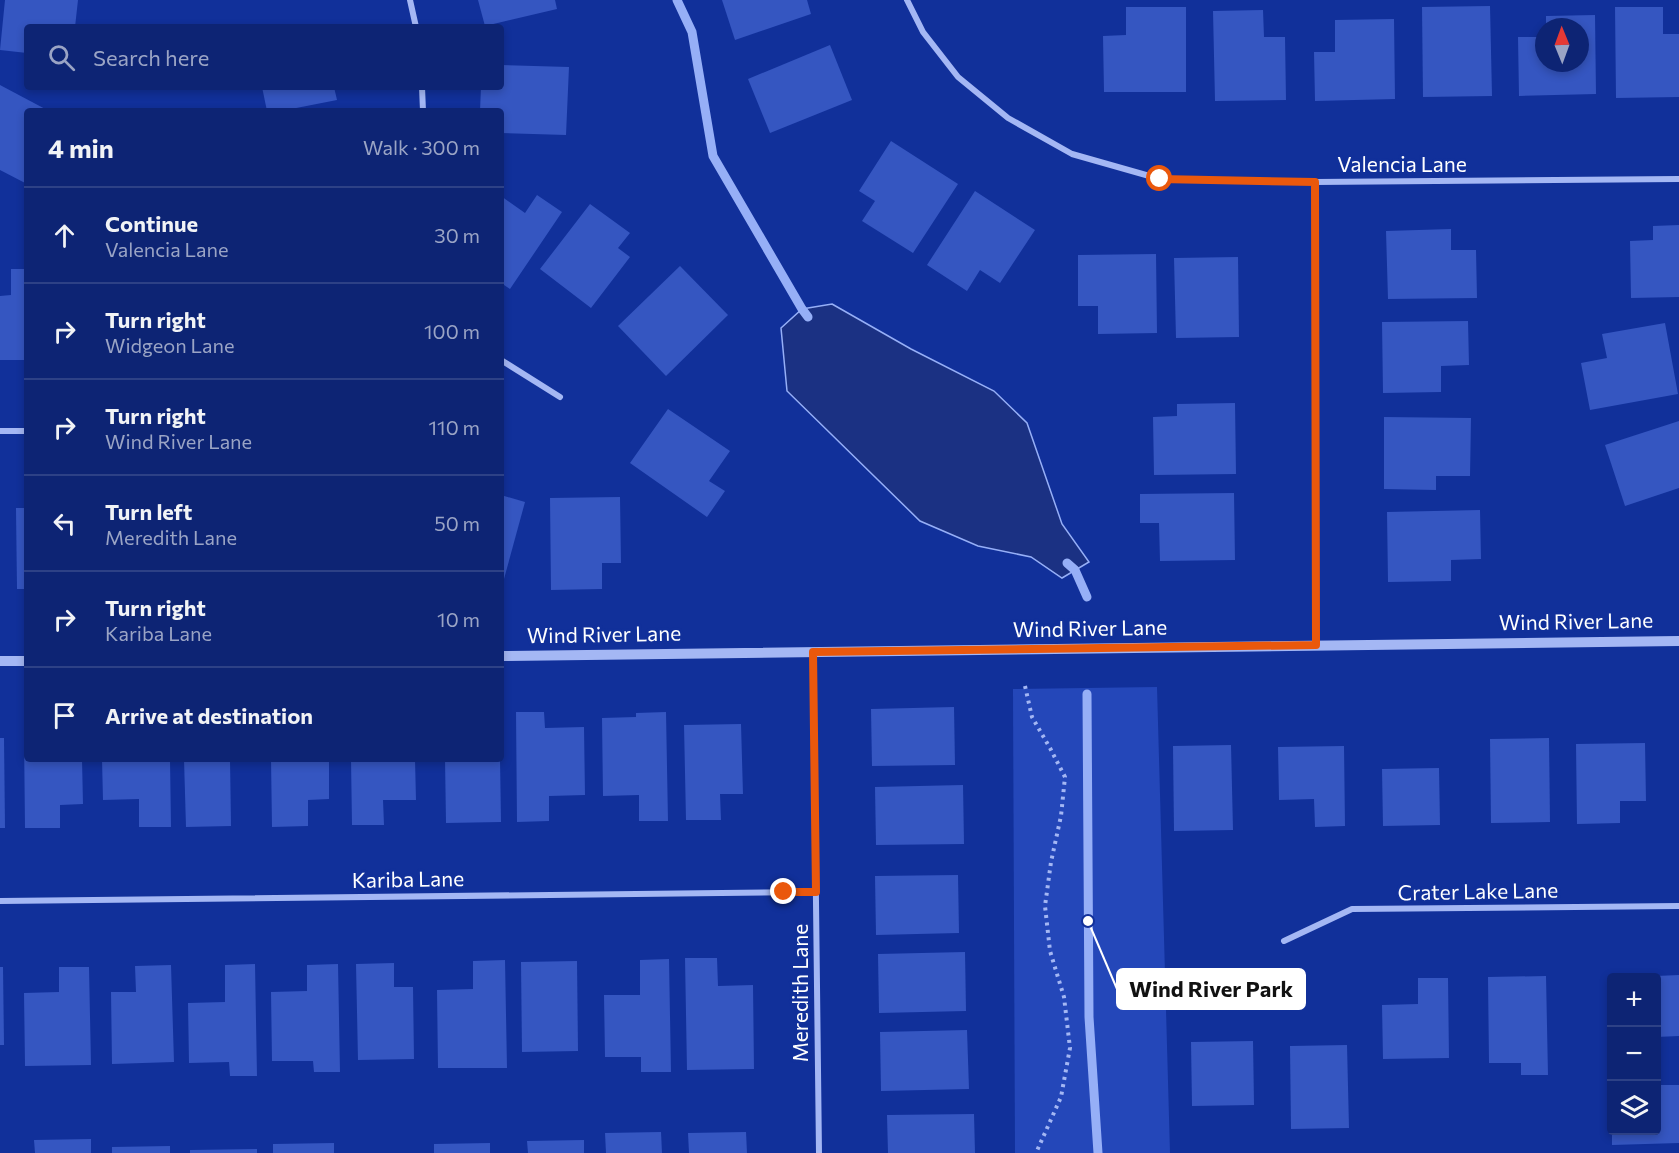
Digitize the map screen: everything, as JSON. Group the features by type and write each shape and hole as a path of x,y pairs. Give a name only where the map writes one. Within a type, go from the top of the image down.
{"street":[{"path":"410,0 415,24"},
{"name":"Valencia Lane","path":"907,0 923,32 958,77 1008,118 1072,154 1160,179 1315,182 1679,179"},
{"path":"422,90 423,108"},
{"path":"1315,182 1316,645"},
{"path":"504,362 560,397"},
{"path":"0,431 24,431"},
{"name":"Wind River Lane","path":"504,656 1679,641"},
{"name":"Meredith Lane","path":"813,652 819,1153"},
{"path":"0,661 24,661"},
{"name":"Kariba Lane","path":"0,901 816,892"},
{"name":"Crater Lake Lane","path":"1284,941 1352,909 1679,906"}],"path":[{"path":"1025,686 1032,717 1065,777 1061,816 1045,906 1050,951 1064,997 1070,1048 1061,1097 1036,1153"}],"shaded area":[{"path":"832,304 911,349 994,391 1027,423 1062,524 1089,562 1062,578 1031,557 978,546 920,521 787,391 781,328 802,309"},
{"path":"1157,687 1170,1153 1015,1153 1013,689"}],"building":[{"path":"5,0 78,0 75,24 24,24 24,53 0,50"},
{"path":"478,0 555,0 557,9 493,24 484,24"},
{"path":"722,0 807,0 811,14 735,40"},
{"path":"1490,6 1492,96 1423,97 1422,7"},
{"path":"1126,7 1186,7 1186,92 1104,92 1103,36 1126,35"},
{"path":"1615,7 1663,7 1663,34 1679,34 1679,97 1616,98"},
{"path":"1263,10 1264,37 1285,37 1286,100 1215,101 1213,11"},
{"path":"1595,15 1596,94 1519,96 1518,37 1535,37 1535,72 1589,72 1589,18 1546,18 1546,16"},
{"path":"1394,19 1395,99 1315,101 1314,52 1335,52 1335,20"},
{"path":"830,45 852,100 770,133 748,79"},
{"path":"504,65 569,67 566,135 504,133 504,108 480,108 481,90 504,90"},
{"path":"0,85 43,108 24,108 24,182 0,170"},
{"path":"263,90 335,90 337,100 296,108 266,108"},
{"path":"891,141 958,184 913,253 862,221 875,201 859,191"},
{"path":"975,191 1035,230 1000,283 980,270 967,291 927,265"},
{"path":"537,195 562,212 510,289 504,285 504,198 525,213"},
{"path":"590,204 630,233 618,248 630,257 591,308 540,269"},
{"path":"1679,225 1679,297 1631,298 1630,241 1653,240 1653,226"},
{"path":"1451,229 1451,250 1476,250 1477,298 1388,299 1386,231"},
{"path":"1156,254 1157,333 1098,334 1098,306 1078,306 1078,255"},
{"path":"1238,257 1239,337 1176,338 1174,258"},
{"path":"680,266 728,315 666,376 618,326"},
{"path":"11,269 24,269 24,360 0,360 0,296 11,295"},
{"path":"1468,321 1469,365 1441,366 1441,392 1383,393 1382,322"},
{"path":"1665,323 1678,394 1590,410 1581,363 1607,358 1602,334"},
{"path":"1235,403 1236,474 1154,475 1153,417 1177,416 1177,404"},
{"path":"668,409 730,451 709,481 725,491 707,517 630,463"},
{"path":"1384,417 1471,418 1470,476 1436,476 1436,490 1384,489"},
{"path":"1679,421 1679,488 1625,506 1605,445"},
{"path":"1234,493 1235,560 1160,561 1159,523 1140,523 1140,494"},
{"path":"504,496 525,502 504,579"},
{"path":"620,497 621,563 602,563 602,589 551,590 550,498"},
{"path":"16,508 24,508 24,589 17,589"},
{"path":"1480,510 1481,559 1451,560 1451,581 1388,582 1387,512"},
{"path":"954,707 955,765 872,766 871,709"},
{"path":"516,712 544,712 545,728 584,727 585,795 549,796 549,821 517,822"},
{"path":"666,712 668,821 639,821 639,795 603,796 602,718 636,717 636,713"},
{"path":"741,724 743,794 720,794 721,820 686,820 684,725"},
{"path":"0,738 4,738 5,828 0,828"},
{"path":"1549,738 1550,822 1491,823 1490,739"},
{"path":"1645,743 1646,801 1620,801 1620,823 1577,824 1576,744"},
{"path":"1231,745 1233,830 1174,831 1173,746"},
{"path":"1344,746 1345,826 1315,827 1314,799 1279,800 1278,747"},
{"path":"24,762 82,762 83,804 60,805 60,828 25,828"},
{"path":"102,762 170,762 171,827 139,827 139,799 103,800"},
{"path":"184,762 230,762 231,826 186,827"},
{"path":"271,762 329,762 329,799 308,800 308,826 272,827"},
{"path":"351,762 415,762 416,800 383,800 384,825 352,825"},
{"path":"445,762 500,762 501,822 446,823"},
{"path":"1439,768 1440,825 1383,826 1382,769"},
{"path":"963,785 964,844 876,845 875,787"},
{"path":"958,875 959,933 876,935 875,876"},
{"path":"965,952 966,1011 879,1013 878,954"},
{"path":"685,958 717,958 718,986 753,985 754,1069 687,1070"},
{"path":"669,959 671,1072 641,1072 641,1057 605,1057 604,995 640,995 640,960"},
{"path":"505,960 507,1068 438,1068 437,990 473,989 473,961"},
{"path":"577,961 578,1051 522,1052 521,962"},
{"path":"394,963 394,987 413,987 414,1059 358,1060 356,964"},
{"path":"255,964 257,1076 230,1076 229,1062 189,1063 188,1003 225,1002 225,965"},
{"path":"338,964 340,1072 314,1072 313,1061 272,1061 271,992 307,991 307,965"},
{"path":"171,965 174,1062 112,1064 111,992 136,992 135,966"},
{"path":"0,967 3,967 4,1045 0,1045"},
{"path":"59,967 89,967 91,1065 25,1066 24,993 59,992"},
{"path":"1679,975 1679,1036 1661,1037 1661,976"},
{"path":"1546,976 1548,1075 1521,1075 1521,1063 1489,1063 1488,977"},
{"path":"1418,978 1448,978 1449,1058 1383,1059 1382,1005 1418,1004"},
{"path":"967,1030 969,1089 881,1091 880,1032"},
{"path":"1253,1041 1254,1105 1192,1106 1191,1042"},
{"path":"1347,1045 1349,1128 1291,1129 1290,1046"},
{"path":"1661,1085 1679,1085 1679,1143 1612,1145 1612,1135 1661,1135"},
{"path":"974,1114 975,1153 888,1153 887,1115"},
{"path":"661,1132 662,1153 606,1153 605,1133"},
{"path":"746,1132 747,1153 689,1153 688,1133"},
{"path":"91,1139 91,1153 35,1153 34,1140"},
{"path":"584,1140 584,1153 528,1153 527,1141"},
{"path":"334,1143 334,1153 273,1153 273,1144"},
{"path":"490,1143 490,1153 434,1153 434,1144"},
{"path":"170,1146 170,1153 112,1153 112,1147"},
{"path":"257,1149 257,1153 190,1153 190,1150"}],"waterway":[{"path":"677,0 692,32 713,156 808,317"},
{"path":"1067,563 1075,570 1087,597"},
{"path":"1087,694 1089,1017 1098,1153"}],"place":[{"name":"Wind River Park","path":"1088,921"}],"route":[{"path":"784,892 816,892 813,652 1316,645 1315,182 1160,179"}]}
